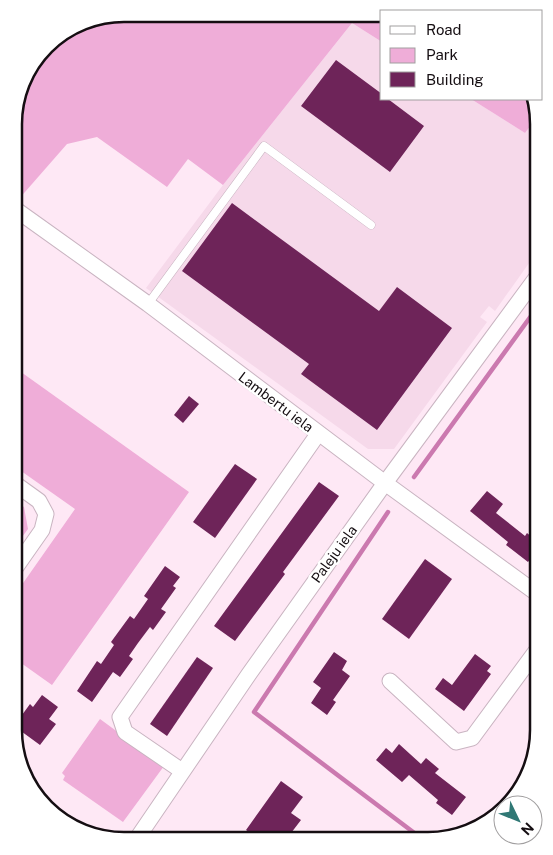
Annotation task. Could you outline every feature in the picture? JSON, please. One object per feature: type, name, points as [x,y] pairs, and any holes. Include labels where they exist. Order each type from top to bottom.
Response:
[{"type":"street","name":"Lambertu iela","points":[[22,214],[148,304],[385,484],[530,589]]},
{"type":"street","name":"Paleju iela","points":[[141,832],[248,674],[530,286]]},
{"type":"street","points":[[182,771],[125,732],[120,717],[318,434]]},
{"type":"street","points":[[22,490],[39,502],[46,514],[42,530],[22,559]]},
{"type":"street","points":[[390,681],[456,742],[472,738],[530,659]]},
{"type":"lane","points":[[148,304],[264,146],[371,225]]},
{"type":"shaded area","points":[[352,23],[380,41],[380,100],[473,100],[525,133],[530,126],[530,262],[495,311],[489,306],[480,317],[487,322],[394,449],[368,449],[146,288],[223,185]]},
{"type":"green space","points":[[380,22],[380,41],[352,23],[223,185],[188,159],[167,187],[97,137],[67,144],[22,195],[22,124],[23,111],[30,85],[43,62],[57,48],[85,30],[104,24],[117,23]]},
{"type":"green space","points":[[473,100],[528,100],[530,126],[525,133]]},
{"type":"green space","points":[[22,373],[189,492],[52,685],[22,664],[22,585],[75,509],[22,472]]},
{"type":"green space","points":[[22,506],[24,507],[28,529],[22,537]]},
{"type":"green space","points":[[100,719],[164,766],[123,822],[63,780],[65,776],[62,773]]},
{"type":"building","points":[[336,60],[380,93],[380,100],[389,100],[424,126],[390,172],[301,106]]},
{"type":"building","points":[[232,203],[379,311],[397,287],[452,328],[377,430],[301,374],[309,364],[182,271]]},
{"type":"building","points":[[189,396],[199,404],[183,423],[174,415]]},
{"type":"building","points":[[235,464],[257,479],[215,538],[193,522]]},
{"type":"building","points":[[319,482],[339,496],[283,572],[285,574],[235,641],[214,626]]},
{"type":"building","points":[[487,491],[503,504],[496,513],[525,536],[527,533],[530,536],[530,559],[528,562],[506,545],[508,542],[470,511]]},
{"type":"building","points":[[425,559],[452,579],[409,639],[382,619]]},
{"type":"building","points":[[165,566],[180,577],[173,586],[176,588],[161,609],[166,612],[153,630],[150,627],[138,643],[129,656],[133,659],[120,677],[113,672],[92,702],[77,691],[97,661],[101,664],[114,645],[111,642],[130,616],[134,619],[148,599],[144,596]]},
{"type":"building","points":[[334,652],[347,661],[342,670],[350,676],[333,700],[336,702],[327,715],[311,703],[321,688],[313,682]]},
{"type":"building","points":[[475,654],[491,666],[487,671],[491,674],[464,711],[435,689],[443,678],[452,685]]},
{"type":"building","points":[[197,657],[213,668],[167,736],[150,724]]},
{"type":"building","points":[[42,695],[58,707],[49,719],[56,724],[40,745],[22,732],[22,715],[30,704],[33,707]]},
{"type":"building","points":[[399,744],[421,764],[426,758],[439,769],[435,773],[466,797],[452,815],[436,803],[438,800],[409,775],[402,782],[376,760],[386,748],[392,753]]},
{"type":"building","points":[[281,781],[303,797],[291,813],[301,820],[292,832],[249,832],[246,830]]},
{"type":"waterway","points":[[414,477],[530,317]]},
{"type":"waterway","points":[[388,512],[254,712],[413,832]]}]
